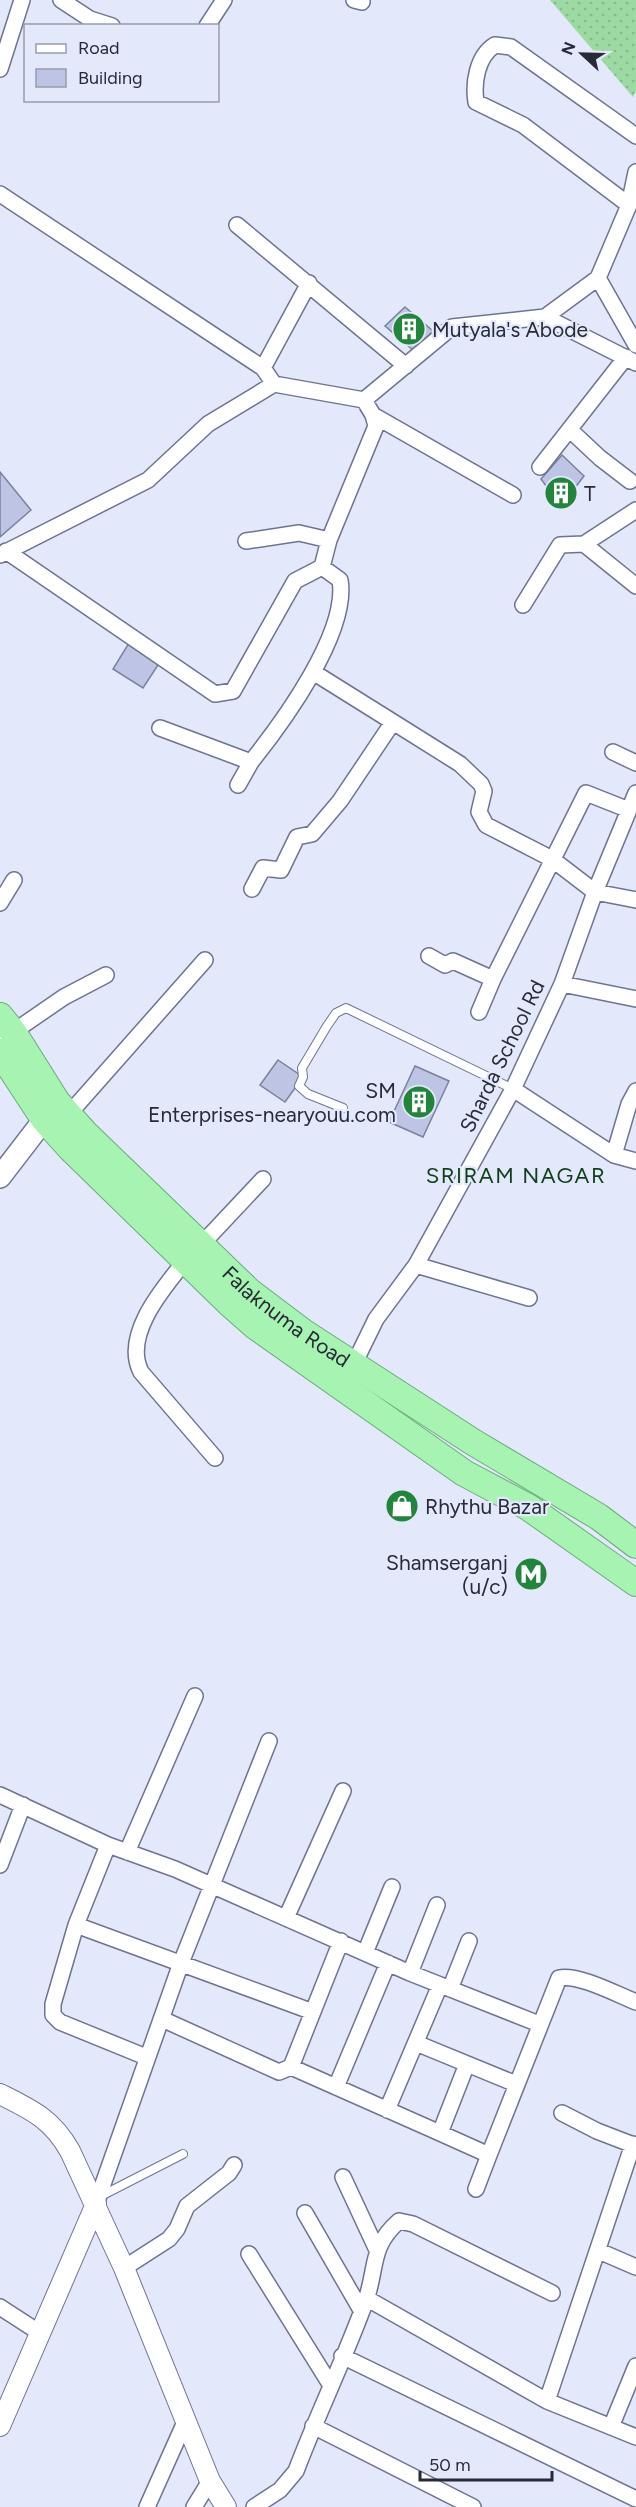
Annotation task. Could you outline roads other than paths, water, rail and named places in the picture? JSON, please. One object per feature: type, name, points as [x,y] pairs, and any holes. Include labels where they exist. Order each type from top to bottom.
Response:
[{"type":"highway","name":"Falaknuma Road","points":[[3,1035],[56,1112],[194,1252],[303,1332],[473,1442],[599,1517],[636,1545]]},
{"type":"highway","name":"Falaknuma Road","points":[[194,1252],[229,1303],[255,1326],[464,1473],[528,1507],[636,1583]]},
{"type":"main road","points":[[0,1177],[56,1112]]},
{"type":"street","points":[[0,69],[22,0]]},
{"type":"street","points":[[61,0],[90,19],[106,24]]},
{"type":"street","points":[[208,24],[224,0]]},
{"type":"street","points":[[354,0],[362,2],[363,0]]},
{"type":"street","points":[[629,205],[523,125],[476,102],[474,89],[484,57],[495,45],[511,47],[636,136]]},
{"type":"street","points":[[364,400],[452,327],[545,316],[598,278],[629,205],[636,172]]},
{"type":"street","points":[[0,194],[263,368],[274,384]]},
{"type":"street","points":[[237,225],[406,366]]},
{"type":"street","points":[[598,278],[632,355]]},
{"type":"street","points":[[263,368],[309,283]]},
{"type":"street","points":[[545,316],[632,355]]},
{"type":"street","points":[[540,467],[632,355]]},
{"type":"street","points":[[274,384],[364,400],[373,415],[376,426],[329,540],[322,567],[295,581],[233,691],[215,694],[3,553],[148,480],[208,424],[274,384]]},
{"type":"street","points":[[373,415],[513,495]]},
{"type":"street","points":[[570,430],[600,458],[630,481]]},
{"type":"street","points":[[523,605],[560,545],[584,544],[636,510]]},
{"type":"street","points":[[246,541],[298,533],[329,540]]},
{"type":"street","points":[[584,544],[636,586]]},
{"type":"street","points":[[238,785],[250,762],[280,725],[313,672],[340,611],[343,594],[340,580],[322,567]]},
{"type":"street","points":[[313,672],[460,764],[482,784],[484,791],[480,812],[486,825],[552,859],[595,892],[636,900]]},
{"type":"street","points":[[252,889],[263,868],[281,870],[297,837],[312,834],[340,801],[393,722]]},
{"type":"street","points":[[160,728],[250,762]]},
{"type":"street","points":[[613,752],[636,763]]},
{"type":"street","points":[[479,1012],[493,979],[586,793],[629,810]]},
{"type":"street","name":"Sharda School Rd","points":[[335,1382],[354,1364],[376,1319],[416,1265],[513,1089],[562,984],[595,892],[636,793]]},
{"type":"street","points":[[0,903],[14,880]]},
{"type":"street","points":[[429,956],[446,965],[453,961],[493,979]]},
{"type":"street","points":[[56,1112],[206,960]]},
{"type":"street","points":[[3,1035],[64,997],[106,975]]},
{"type":"street","points":[[562,984],[636,999]]},
{"type":"street","points":[[513,1089],[614,1155],[636,1161]]},
{"type":"street","points":[[614,1155],[629,1104],[636,1091]]},
{"type":"street","points":[[215,1458],[141,1372],[136,1359],[142,1327],[152,1302],[194,1252],[263,1179]]},
{"type":"street","points":[[416,1265],[530,1298]]},
{"type":"street","points":[[128,1852],[195,1696]]},
{"type":"street","points":[[0,2426],[97,2201],[181,1963],[269,1741]]},
{"type":"street","points":[[286,1918],[343,1791]]},
{"type":"street","points":[[0,1795],[108,1845],[212,1885],[410,1973],[539,2024]]},
{"type":"street","points":[[0,1865],[23,1805]]},
{"type":"street","points":[[108,1845],[76,1925],[53,2004],[53,2015],[60,2022],[146,2057]]},
{"type":"street","points":[[366,1953],[392,1887]]},
{"type":"street","points":[[410,1973],[437,1905]]},
{"type":"street","points":[[76,1925],[313,2012]]},
{"type":"street","points":[[162,2019],[279,2072],[291,2067],[341,1941]]},
{"type":"street","points":[[387,2110],[416,2043],[469,1941]]},
{"type":"street","points":[[336,2087],[388,1963]]},
{"type":"street","points":[[476,2189],[559,1978],[566,1977],[587,1983],[636,2002]]},
{"type":"street","points":[[416,2043],[516,2084]]},
{"type":"street","points":[[440,2133],[467,2064]]},
{"type":"street","points":[[291,2067],[489,2155]]},
{"type":"street","points":[[0,2094],[35,2111],[62,2137],[97,2201],[185,2422],[210,2481],[226,2507]]},
{"type":"street","points":[[548,2401],[634,2145],[597,2131],[562,2113]]},
{"type":"street","points":[[124,2268],[169,2239],[177,2229],[187,2206],[229,2173],[234,2165]]},
{"type":"street","points":[[342,2177],[377,2250]]},
{"type":"street","points":[[305,2214],[364,2304],[548,2401],[636,2437]]},
{"type":"street","points":[[254,2507],[280,2490],[296,2471],[364,2304],[377,2250],[390,2228],[399,2221],[413,2224],[552,2293]]},
{"type":"street","points":[[599,2251],[636,2267]]},
{"type":"street","points":[[249,2254],[330,2384]]},
{"type":"street","points":[[0,2307],[40,2333]]},
{"type":"street","points":[[342,2356],[636,2499]]},
{"type":"street","points":[[611,2427],[636,2366]]},
{"type":"street","points":[[147,2507],[185,2422]]},
{"type":"street","points":[[313,2426],[473,2507]]},
{"type":"street","points":[[194,2507],[210,2481]]},
{"type":"lane","points":[[343,1108],[308,1094],[298,1086],[303,1077],[302,1068],[322,1034],[336,1012],[346,1008],[513,1089]]},
{"type":"lane","points":[[97,2201],[183,2154]]},
{"type":"place","name":"Mutyala's Abode","points":[[409,329]]},
{"type":"place","name":"T","points":[[561,493]]},
{"type":"place","name":"SM Enterprises-nearyouu.com","points":[[419,1102]]},
{"type":"place","name":"Rhythu Bazar","points":[[402,1506]]},
{"type":"place","name":"Shamserganj (u/c)","points":[[531,1574]]},
{"type":"district","name":"SRIRAM NAGAR","points":[[516,1175]]}]
